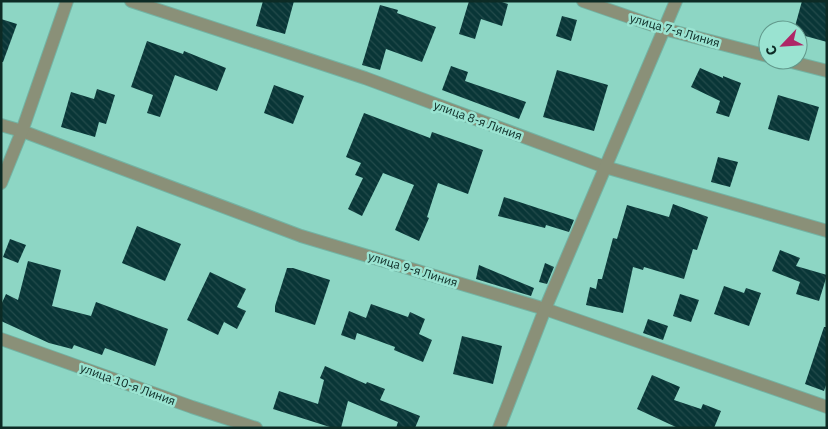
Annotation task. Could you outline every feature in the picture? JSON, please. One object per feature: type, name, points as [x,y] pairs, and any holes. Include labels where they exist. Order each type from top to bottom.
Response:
[{"type":"street","points":[[1,183],[22,131],[67,1]]},
{"type":"street","name":"улица 8-я Линия","points":[[131,1],[365,78],[605,167],[827,231]]},
{"type":"street","name":"улица 7-я Линия","points":[[583,1],[664,29],[758,53]]},
{"type":"street","points":[[499,428],[546,309],[676,1]]},
{"type":"street","points":[[808,66],[827,71]]},
{"type":"street","name":"улица 9-я Линия","points":[[1,125],[22,131],[301,236],[546,309],[827,407]]},
{"type":"street","name":"улица 10-я Линия","points":[[1,338],[256,428]]},
{"type":"building","points":[[263,1],[294,1],[285,34],[256,26]]},
{"type":"building","points":[[469,1],[499,1],[508,4],[502,26],[481,19],[475,39],[459,34]]},
{"type":"building","points":[[802,1],[827,1],[827,42],[808,37],[808,20],[797,20]]},
{"type":"building","points":[[380,5],[398,10],[397,13],[436,27],[422,62],[386,49],[380,70],[362,65]]},
{"type":"building","points":[[562,16],[577,20],[571,41],[556,36]]},
{"type":"building","points":[[1,19],[17,24],[3,62],[1,62]]},
{"type":"building","points":[[147,41],[183,54],[184,51],[226,68],[217,91],[175,75],[160,117],[147,113],[153,95],[131,87]]},
{"type":"building","points":[[451,66],[468,72],[465,81],[526,102],[519,119],[442,90]]},
{"type":"building","points":[[700,68],[741,83],[729,117],[716,113],[720,101],[691,87]]},
{"type":"building","points":[[557,70],[608,85],[594,131],[543,117]]},
{"type":"building","points":[[274,85],[304,96],[293,124],[264,113]]},
{"type":"building","points":[[97,89],[115,95],[106,124],[99,122],[95,137],[61,127],[71,92],[94,99]]},
{"type":"building","points":[[778,95],[819,107],[809,141],[768,129]]},
{"type":"building","points":[[364,113],[430,138],[432,132],[483,150],[468,194],[438,183],[427,217],[429,218],[419,241],[395,230],[414,185],[383,173],[362,216],[348,209],[363,178],[355,175],[361,163],[346,157]]},
{"type":"building","points":[[718,157],[738,162],[730,187],[711,182]]},
{"type":"building","points":[[504,197],[574,220],[569,232],[546,225],[545,228],[498,216]]},
{"type":"building","points":[[673,204],[708,217],[697,250],[693,249],[684,279],[644,267],[643,270],[633,267],[623,313],[586,305],[590,287],[596,289],[598,279],[602,279],[613,238],[617,239],[627,205],[669,217]]},
{"type":"building","points":[[137,226],[181,244],[165,281],[122,263]]},
{"type":"building","points":[[10,239],[26,245],[18,263],[3,257]]},
{"type":"building","points":[[780,250],[800,258],[796,266],[827,275],[819,301],[796,294],[800,282],[772,271]]},
{"type":"building","points":[[28,261],[61,270],[52,306],[91,316],[96,302],[168,329],[155,366],[105,348],[102,355],[74,345],[72,349],[49,343],[1,321],[1,305],[6,294],[18,300]]},
{"type":"building","points":[[545,263],[554,267],[547,284],[539,282]]},
{"type":"building","points":[[479,265],[534,288],[531,296],[476,279]]},
{"type":"building","points":[[287,268],[293,268],[330,280],[315,325],[275,312],[275,306]]},
{"type":"building","points":[[210,272],[246,289],[237,307],[246,311],[237,329],[224,322],[218,335],[187,320]]},
{"type":"building","points":[[724,286],[744,293],[746,288],[761,293],[749,326],[714,314]]},
{"type":"building","points":[[680,294],[699,300],[691,322],[673,316]]},
{"type":"building","points":[[371,304],[408,317],[410,312],[425,319],[419,334],[432,340],[423,362],[394,350],[395,347],[357,333],[355,340],[341,335],[349,311],[366,318]]},
{"type":"building","points":[[648,319],[668,326],[663,340],[643,333]]},
{"type":"building","points":[[824,327],[827,327],[827,382],[824,391],[805,384]]},
{"type":"building","points":[[462,336],[502,346],[493,384],[453,374]]},
{"type":"building","points":[[325,366],[366,384],[367,382],[385,389],[380,400],[420,416],[415,428],[396,428],[398,422],[348,401],[341,428],[333,428],[273,409],[279,391],[318,404],[324,380],[320,378]]},
{"type":"building","points":[[652,375],[680,387],[674,400],[701,409],[703,404],[721,411],[714,428],[678,428],[637,409]]}]
